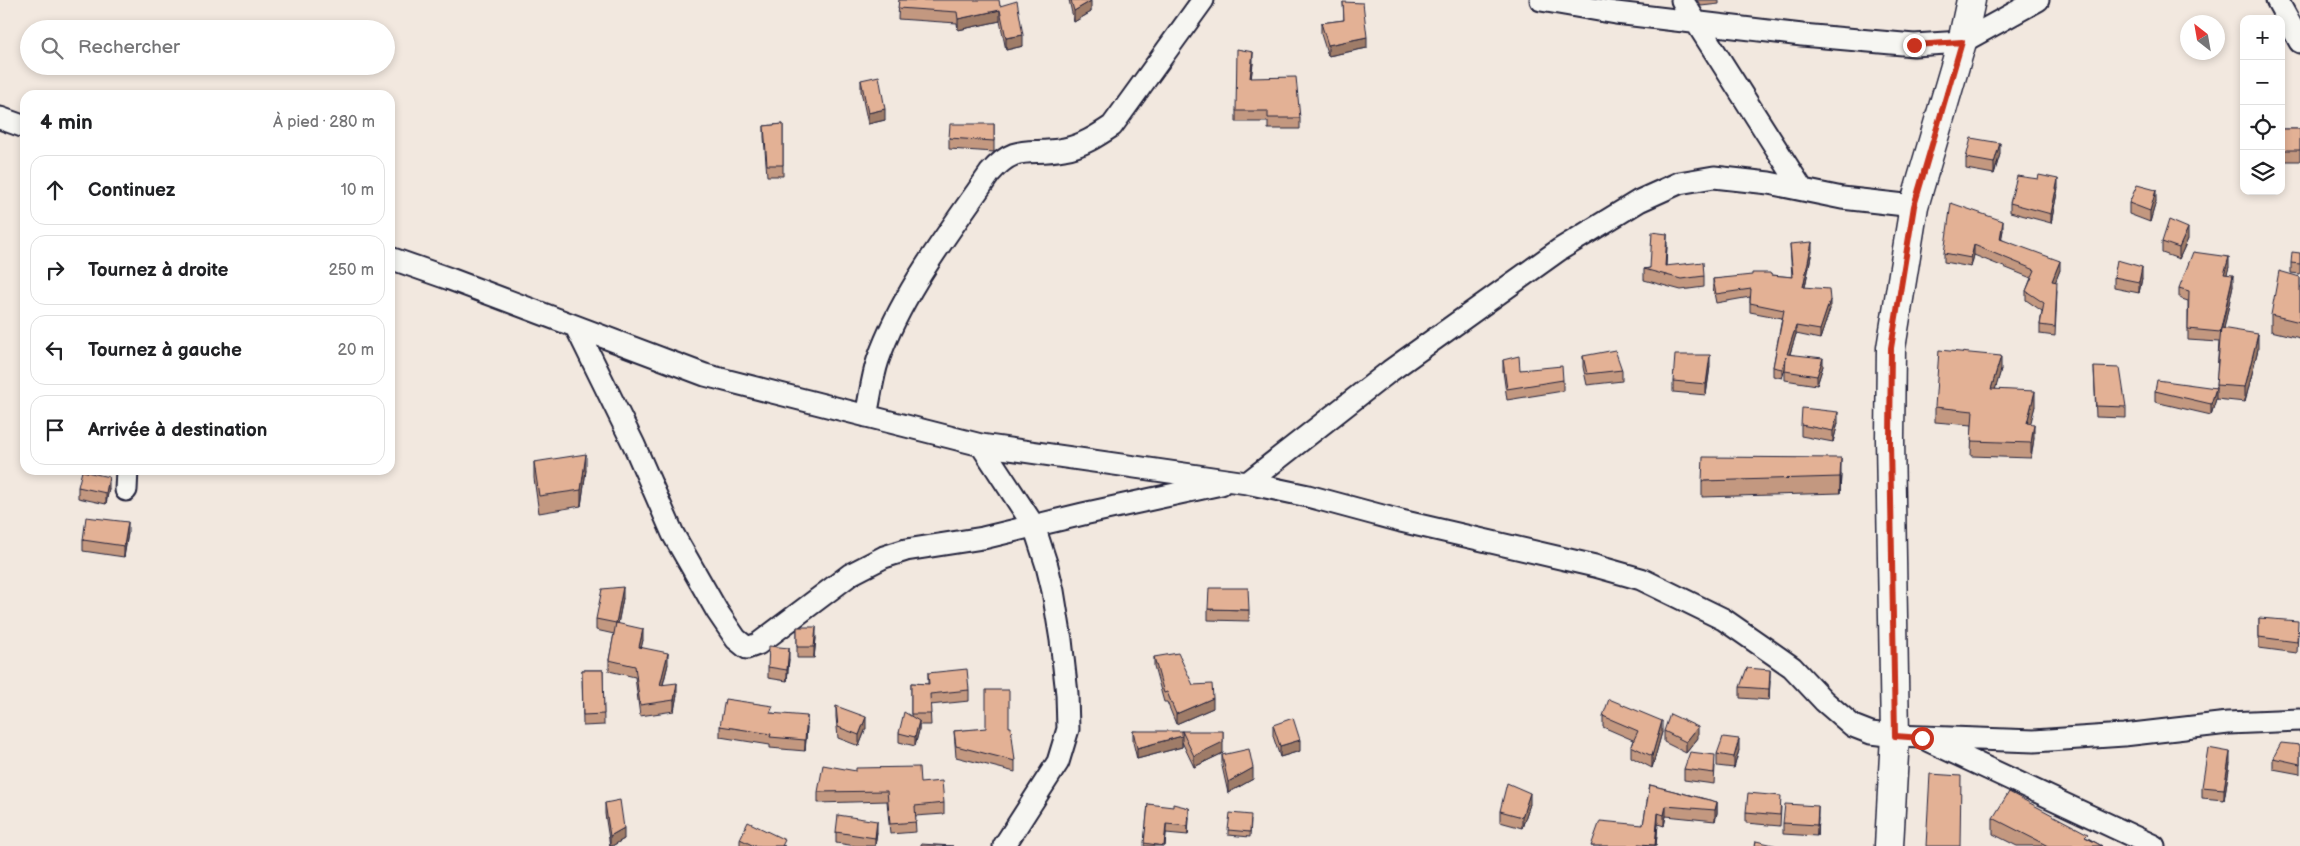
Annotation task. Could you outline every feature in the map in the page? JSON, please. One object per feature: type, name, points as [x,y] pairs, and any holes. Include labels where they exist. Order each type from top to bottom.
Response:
[{"type":"main road","points":[[1889,846],[1895,736],[1890,440],[1891,348],[1914,206],[1962,42],[1971,0]]},
{"type":"street","points":[[866,416],[878,361],[896,320],[919,279],[990,173],[1002,160],[1015,153],[1074,147],[1112,126],[1203,0]]},
{"type":"street","points":[[1541,0],[1616,13],[1802,35],[1914,45],[1962,42],[2038,0]]},
{"type":"street","points":[[1682,0],[1694,22],[1802,189]]},
{"type":"street","points":[[2277,0],[2300,42]]},
{"type":"street","points":[[0,118],[20,126]]},
{"type":"street","points":[[576,327],[634,445],[673,534],[717,611],[736,639],[747,648],[758,644],[851,574],[884,557],[906,550],[983,538],[1083,514],[1239,482],[1559,250],[1639,201],[1679,183],[1714,177],[1802,189],[1842,198],[1914,206]]},
{"type":"street","points":[[395,260],[705,375],[981,445],[1239,482],[1308,496],[1401,521],[1595,566],[1641,579],[1723,619],[1792,666],[1824,701],[1853,726],[1870,733],[1922,738],[2034,741],[2124,735],[2228,723],[2300,720]]},
{"type":"street","points":[[981,445],[1034,526],[1047,566],[1061,640],[1068,729],[1058,762],[1005,846]]},
{"type":"street","points":[[1922,738],[2154,846]]},
{"type":"building","points":[[899,0],[999,0],[1000,6],[1017,1],[1023,35],[1006,38],[1000,10],[958,19],[957,12],[898,8]]},
{"type":"building","points":[[1071,0],[1090,0],[1091,1],[1074,11]]},
{"type":"building","points":[[1343,2],[1363,3],[1367,37],[1328,45],[1321,23],[1344,20]]},
{"type":"building","points":[[1237,49],[1253,52],[1250,78],[1296,77],[1300,118],[1268,118],[1268,111],[1236,111]]},
{"type":"building","points":[[879,76],[885,109],[868,113],[861,80]]},
{"type":"building","points":[[783,124],[783,165],[767,165],[764,126]]},
{"type":"building","points":[[950,124],[994,124],[994,141],[949,138]]},
{"type":"building","points":[[2285,129],[2300,129],[2300,150],[2285,150]]},
{"type":"building","points":[[1971,138],[2000,143],[1994,163],[1966,158]]},
{"type":"building","points":[[2039,175],[2058,179],[2051,214],[2010,203],[2017,176],[2038,179]]},
{"type":"building","points":[[2137,185],[2156,190],[2150,211],[2129,203]]},
{"type":"building","points":[[1951,203],[2003,221],[2000,239],[2060,261],[2052,281],[2057,282],[2055,327],[2040,325],[2044,303],[2026,291],[2035,270],[1974,245],[1971,258],[1944,253]]},
{"type":"building","points":[[2169,220],[2188,228],[2179,248],[2162,242]]},
{"type":"building","points":[[1652,232],[1667,234],[1665,266],[1703,262],[1704,276],[1681,279],[1644,269],[1650,268]]},
{"type":"building","points":[[1812,242],[1803,287],[1829,289],[1830,300],[1820,330],[1796,326],[1787,354],[1823,358],[1817,376],[1785,371],[1786,357],[1782,369],[1773,367],[1784,310],[1750,303],[1751,289],[1716,294],[1713,279],[1752,275],[1752,273],[1770,273],[1771,275],[1793,277],[1790,244]]},
{"type":"building","points":[[2193,252],[2229,257],[2224,274],[2233,275],[2220,332],[2188,329],[2189,291],[2179,288]]},
{"type":"building","points":[[2292,252],[2300,253],[2300,264],[2291,263]]},
{"type":"building","points":[[2117,260],[2142,267],[2139,282],[2114,277]]},
{"type":"building","points":[[2279,271],[2300,277],[2300,322],[2271,315]]},
{"type":"building","points":[[2221,328],[2258,334],[2245,387],[2216,385]]},
{"type":"building","points":[[1615,350],[1622,370],[1587,374],[1583,356]]},
{"type":"building","points":[[1939,350],[2001,356],[1991,389],[2035,391],[2027,423],[2034,424],[2031,443],[1971,441],[1973,411],[1935,407]]},
{"type":"building","points":[[1675,355],[1710,355],[1706,384],[1673,381]]},
{"type":"building","points":[[1519,356],[1520,370],[1562,366],[1563,380],[1507,389],[1503,360]]},
{"type":"building","points":[[2094,367],[2120,368],[2126,407],[2096,406]]},
{"type":"building","points":[[2157,380],[2216,388],[2211,404],[2155,391]]},
{"type":"building","points":[[1802,408],[1838,412],[1833,431],[1801,425]]},
{"type":"building","points":[[586,454],[581,490],[539,496],[534,462]]},
{"type":"building","points":[[1703,457],[1841,458],[1840,477],[1702,481]]},
{"type":"building","points":[[81,475],[109,477],[106,493],[78,487]]},
{"type":"building","points":[[86,517],[128,522],[124,546],[83,540]]},
{"type":"building","points":[[623,587],[616,623],[596,619],[602,589]]},
{"type":"building","points":[[1209,588],[1248,588],[1249,610],[1208,609]]},
{"type":"building","points":[[2259,618],[2298,621],[2297,642],[2259,637]]},
{"type":"building","points":[[616,623],[643,629],[639,647],[668,653],[660,685],[677,683],[674,700],[640,705],[635,666],[609,660]]},
{"type":"building","points":[[797,627],[816,627],[814,647],[797,647]]},
{"type":"building","points":[[769,646],[789,648],[787,670],[768,667]]},
{"type":"building","points":[[1178,653],[1193,685],[1212,684],[1213,698],[1176,714],[1167,692],[1164,693],[1154,657]]},
{"type":"building","points":[[1747,668],[1770,670],[1769,689],[1740,687]]},
{"type":"building","points":[[967,669],[969,690],[930,694],[931,714],[911,714],[911,683],[929,684],[928,673]]},
{"type":"building","points":[[582,670],[603,670],[604,714],[583,715]]},
{"type":"building","points":[[986,690],[1009,690],[1009,727],[1011,727],[1015,761],[956,746],[954,731],[986,728]]},
{"type":"building","points":[[725,699],[773,706],[770,713],[807,716],[805,740],[770,737],[771,734],[720,726]]},
{"type":"building","points":[[1609,699],[1662,721],[1652,756],[1631,746],[1638,731],[1603,716]]},
{"type":"building","points":[[836,706],[866,717],[859,735],[838,727]]},
{"type":"building","points":[[904,712],[919,721],[915,737],[899,733]]},
{"type":"building","points":[[1670,714],[1698,727],[1686,742],[1664,731]]},
{"type":"building","points":[[1293,718],[1300,740],[1280,746],[1273,725]]},
{"type":"building","points":[[1133,731],[1182,731],[1182,736],[1137,748]]},
{"type":"building","points":[[1182,731],[1223,731],[1223,742],[1194,756]]},
{"type":"building","points":[[1723,737],[1739,739],[1734,757],[1717,754]]},
{"type":"building","points":[[2281,743],[2300,745],[2300,764],[2273,758]]},
{"type":"building","points":[[2208,748],[2230,752],[2224,789],[2202,787]]},
{"type":"building","points":[[1249,749],[1253,768],[1228,782],[1222,755]]},
{"type":"building","points":[[1690,752],[1715,755],[1714,773],[1684,769]]},
{"type":"building","points":[[823,765],[856,771],[856,768],[919,767],[920,783],[942,781],[944,803],[915,806],[916,822],[890,824],[887,791],[818,792]]},
{"type":"building","points":[[1930,774],[1961,776],[1960,846],[1926,846]]},
{"type":"building","points":[[1507,783],[1530,793],[1522,817],[1500,811]]},
{"type":"building","points":[[1650,785],[1717,802],[1715,810],[1666,806],[1664,815],[1658,813],[1655,845],[1591,846],[1600,821],[1643,825]]},
{"type":"building","points":[[2009,792],[2088,834],[2085,837],[2102,846],[2048,846],[1993,818]]},
{"type":"building","points":[[1748,793],[1781,796],[1780,815],[1746,812]]},
{"type":"building","points":[[620,800],[624,828],[610,836],[605,803]]},
{"type":"building","points":[[1148,804],[1173,807],[1173,804],[1189,808],[1188,826],[1166,824],[1164,846],[1144,843]]},
{"type":"building","points":[[1785,804],[1818,806],[1817,825],[1783,823]]},
{"type":"building","points":[[1230,813],[1251,815],[1250,832],[1228,830]]},
{"type":"building","points":[[838,815],[877,821],[875,838],[836,832]]},
{"type":"building","points":[[748,822],[785,840],[782,846],[754,846],[740,839]]},
{"type":"building","points":[[1756,841],[1778,846],[1755,846]]},
{"type":"building","points":[[921,844],[953,846],[921,846]]},
{"type":"route","points":[[1914,45],[1962,42],[1914,206],[1891,348],[1890,440],[1895,736],[1922,738]]}]
